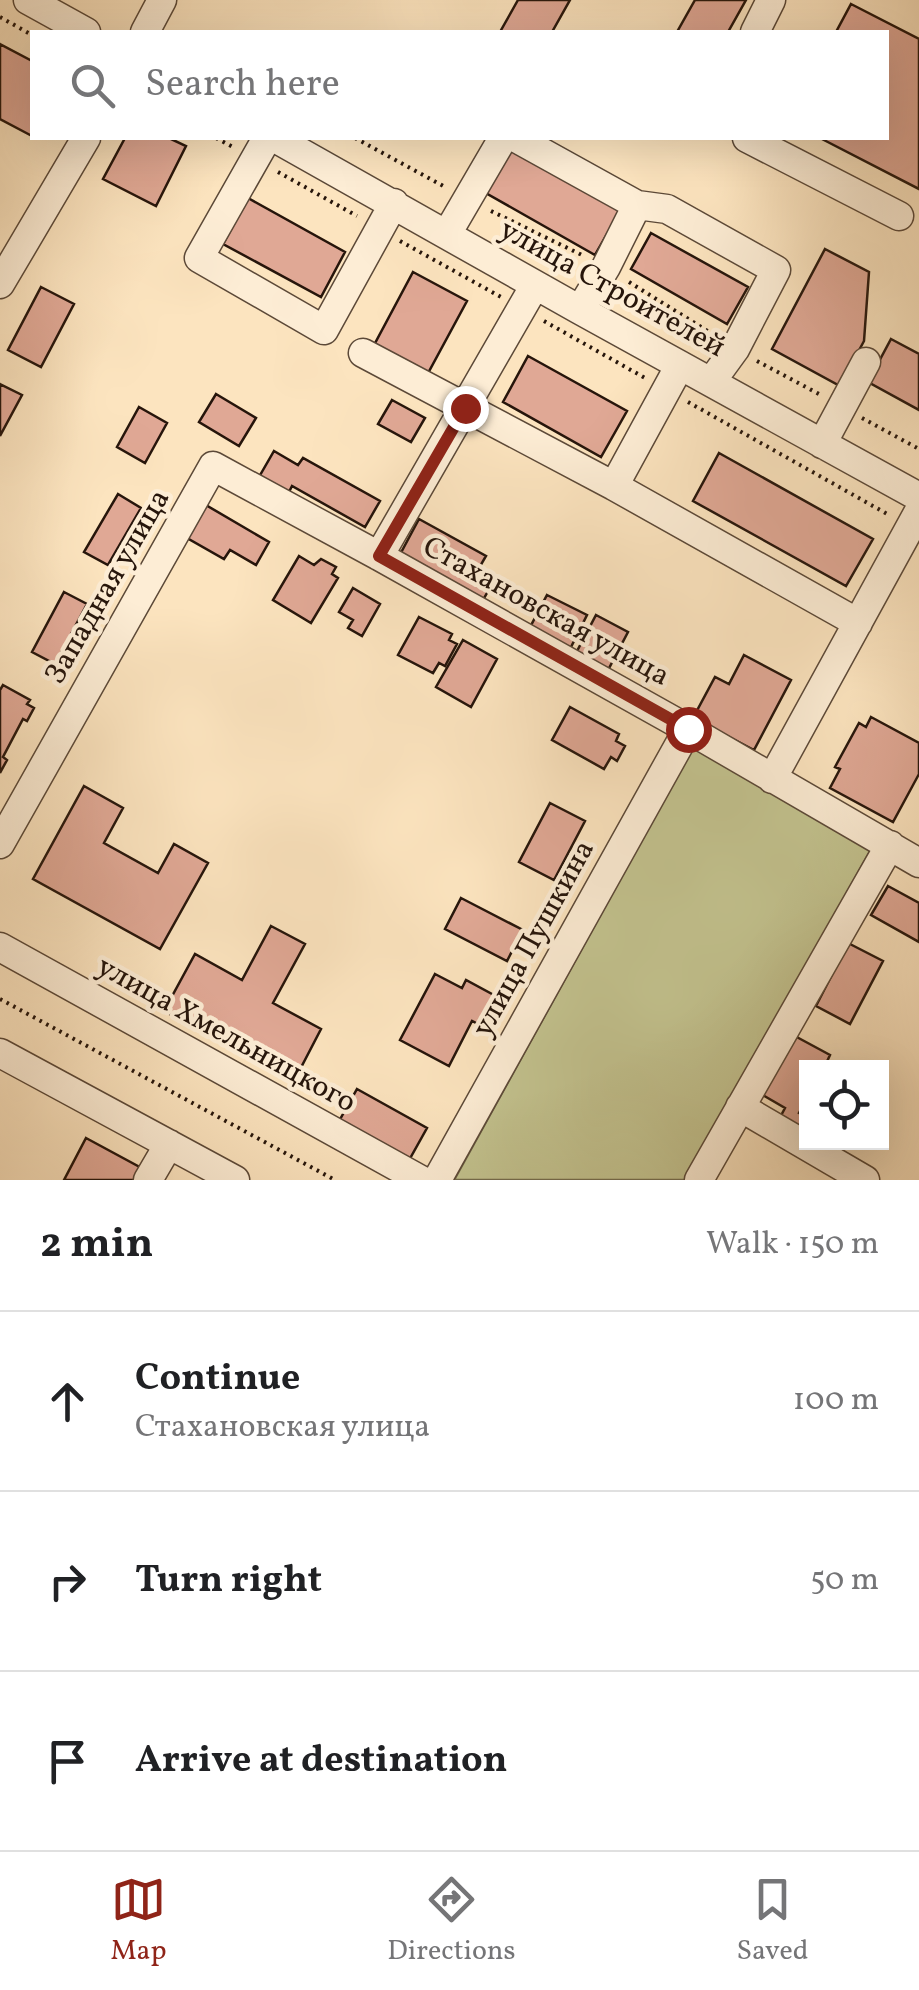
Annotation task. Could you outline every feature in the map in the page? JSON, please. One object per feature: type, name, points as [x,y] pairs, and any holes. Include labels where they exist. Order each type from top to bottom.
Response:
[{"type":"street","points":[[28,0],[82,30]]},
{"type":"street","points":[[146,30],[162,0]]},
{"type":"street","points":[[756,30],[771,0]]},
{"type":"street","points":[[0,284],[85,140]]},
{"type":"street","points":[[266,140],[198,258],[324,330],[394,203]]},
{"type":"street","name":"улица Строителей","points":[[279,140],[919,497]]},
{"type":"street","points":[[447,234],[502,140]]},
{"type":"street","points":[[520,140],[637,205],[666,208],[776,270],[735,349],[711,382]]},
{"type":"street","points":[[750,140],[899,216]]},
{"type":"street","points":[[580,310],[637,205]]},
{"type":"street","points":[[379,556],[535,284]]},
{"type":"street","points":[[363,353],[614,486],[858,623]]},
{"type":"street","points":[[822,444],[866,362]]},
{"type":"street","points":[[614,486],[680,365]]},
{"type":"street","name":"Стахановская улица","points":[[214,466],[919,862]]},
{"type":"street","name":"Западная улица","points":[[0,844],[214,466]]},
{"type":"street","points":[[772,779],[919,511]]},
{"type":"street","name":"улица Пушкина","points":[[437,1180],[688,729]]},
{"type":"street","points":[[699,1180],[890,845]]},
{"type":"street","name":"улица Хмельницкого","points":[[0,947],[421,1180]]},
{"type":"street","points":[[0,1053],[235,1180]]},
{"type":"street","points":[[740,1107],[865,1180]]},
{"type":"street","points":[[148,1180],[169,1144]]},
{"type":"path","points":[[0,16],[30,34]]},
{"type":"path","points":[[359,140],[467,199],[606,267],[735,349],[919,449]]},
{"type":"path","points":[[0,999],[335,1180]]},
{"type":"green space","points":[[695,743],[874,844],[688,1180],[454,1180]]},
{"type":"building","points":[[518,0],[570,0],[553,30],[501,30]]},
{"type":"building","points":[[695,0],[746,0],[729,30],[678,30]]},
{"type":"building","points":[[851,4],[919,39],[919,189],[824,140],[889,140],[889,30],[837,30]]},
{"type":"building","points":[[0,44],[30,60],[30,135],[0,119]]},
{"type":"building","points":[[124,140],[173,140],[186,146],[156,206],[103,179]]},
{"type":"building","points":[[510,147],[621,210],[595,255],[484,192]]},
{"type":"building","points":[[248,198],[345,252],[321,297],[223,244]]},
{"type":"building","points":[[651,233],[748,287],[727,324],[631,269]]},
{"type":"building","points":[[825,249],[869,272],[864,341],[840,386],[772,349]]},
{"type":"building","points":[[413,272],[467,301],[427,375],[373,347]]},
{"type":"building","points":[[41,287],[74,304],[41,367],[8,350]]},
{"type":"building","points":[[891,339],[919,354],[919,410],[868,382]]},
{"type":"building","points":[[528,356],[627,411],[601,457],[503,402]]},
{"type":"building","points":[[0,384],[22,395],[0,436]]},
{"type":"building","points":[[216,394],[256,418],[239,446],[199,422]]},
{"type":"building","points":[[392,400],[425,418],[411,442],[378,424]]},
{"type":"building","points":[[139,407],[167,423],[145,463],[117,447]]},
{"type":"building","points":[[274,451],[298,465],[303,458],[380,501],[365,527],[292,486],[288,494],[259,477]]},
{"type":"building","points":[[719,453],[873,539],[846,586],[693,501]]},
{"type":"building","points":[[118,494],[141,508],[108,565],[84,552]]},
{"type":"building","points":[[199,501],[269,542],[256,565],[230,550],[224,559],[180,534]]},
{"type":"building","points":[[419,519],[486,556],[479,568],[496,577],[479,607],[396,562]]},
{"type":"building","points":[[299,556],[314,565],[321,559],[336,567],[332,574],[338,578],[311,623],[273,600]]},
{"type":"building","points":[[353,588],[380,604],[362,636],[348,628],[353,620],[339,612]]},
{"type":"building","points":[[64,592],[87,604],[55,664],[32,652]]},
{"type":"building","points":[[547,595],[587,615],[568,653],[527,633]]},
{"type":"building","points":[[596,615],[628,632],[607,672],[575,655]]},
{"type":"building","points":[[419,617],[452,634],[449,640],[457,644],[445,666],[439,663],[433,673],[398,655]]},
{"type":"building","points":[[463,640],[497,659],[471,707],[436,687]]},
{"type":"building","points":[[744,655],[791,680],[754,750],[693,718],[715,677],[729,684]]},
{"type":"building","points":[[3,685],[30,700],[27,704],[34,708],[27,721],[23,719],[3,757],[7,760],[0,773],[0,690]]},
{"type":"building","points":[[570,707],[619,734],[616,741],[625,746],[617,761],[611,757],[604,769],[552,740]]},
{"type":"building","points":[[871,717],[919,743],[919,774],[893,822],[830,788],[840,769],[835,767],[859,723],[866,727]]},
{"type":"building","points":[[84,786],[123,808],[104,843],[158,873],[174,844],[208,863],[160,949],[33,879]]},
{"type":"building","points":[[550,803],[585,821],[554,880],[519,862]]},
{"type":"building","points":[[888,886],[919,903],[919,942],[871,915]]},
{"type":"building","points":[[461,898],[523,930],[507,961],[445,929]]},
{"type":"building","points":[[271,926],[305,944],[273,1003],[321,1029],[294,1081],[164,1011],[195,954],[242,980]]},
{"type":"building","points":[[848,943],[883,961],[850,1024],[816,1006]]},
{"type":"building","points":[[435,974],[462,988],[466,980],[503,1000],[488,1029],[472,1021],[449,1066],[400,1040]]},
{"type":"building","points":[[793,1035],[830,1055],[828,1060],[799,1060],[799,1137],[776,1125],[785,1108],[761,1094]]},
{"type":"building","points":[[357,1089],[427,1128],[408,1162],[338,1123]]},
{"type":"building","points":[[86,1138],[147,1171],[142,1180],[64,1180]]},
{"type":"route","points":[[465,408],[379,556],[688,729]]}]
